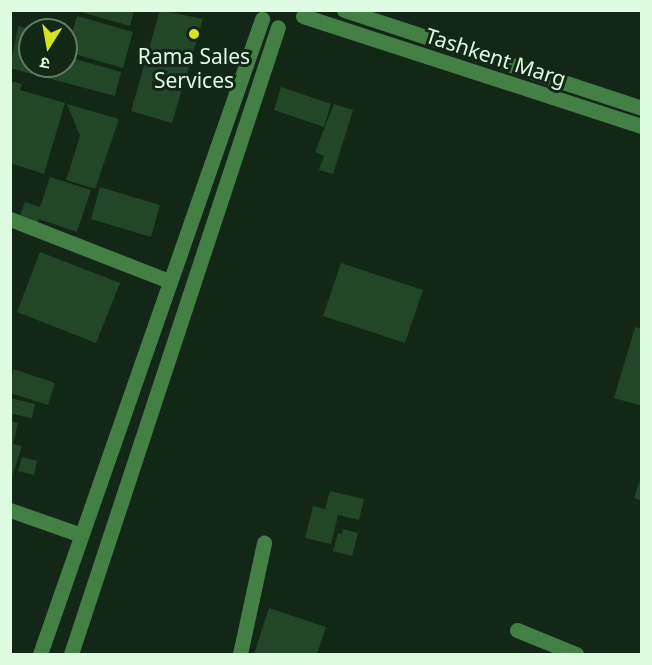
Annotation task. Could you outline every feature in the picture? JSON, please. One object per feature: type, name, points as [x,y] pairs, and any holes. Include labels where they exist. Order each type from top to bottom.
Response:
[{"type":"street","name":"Tashkent Marg","points":[[344,10],[642,108]]},
{"type":"street","name":"Tashkent Marg","points":[[305,13],[642,126]]},
{"type":"street","points":[[71,654],[278,27],[305,13]]},
{"type":"street","points":[[39,654],[259,14],[278,27]]},
{"type":"street","points":[[10,219],[169,281]]},
{"type":"street","points":[[10,510],[81,535]]},
{"type":"street","points":[[240,654],[264,543]]},
{"type":"street","points":[[517,630],[576,654]]},
{"type":"building","points":[[74,10],[134,10],[130,26]]},
{"type":"building","points":[[160,10],[203,19],[172,123],[131,111]]},
{"type":"building","points":[[77,16],[133,32],[123,68],[78,55]]},
{"type":"building","points":[[18,26],[18,70],[10,68]]},
{"type":"building","points":[[78,60],[121,72],[115,96],[48,78],[78,78]]},
{"type":"building","points":[[10,81],[22,84],[20,90],[65,103],[44,174],[10,163]]},
{"type":"building","points":[[281,87],[331,104],[324,127],[274,110]]},
{"type":"building","points":[[67,104],[119,119],[95,189],[66,180],[80,136]]},
{"type":"building","points":[[334,104],[353,110],[333,174],[319,170],[324,156],[315,152]]},
{"type":"building","points":[[50,177],[91,190],[77,232],[39,219],[37,224],[19,218],[25,202],[40,207]]},
{"type":"building","points":[[100,187],[160,205],[151,237],[91,219]]},
{"type":"building","points":[[40,252],[120,283],[96,343],[17,312]]},
{"type":"building","points":[[341,263],[423,290],[405,343],[323,316]]},
{"type":"building","points":[[635,327],[642,329],[642,406],[614,398]]},
{"type":"building","points":[[13,369],[55,383],[48,405],[10,393]]},
{"type":"building","points":[[10,398],[35,404],[32,418],[13,414],[12,421],[18,423],[13,444],[22,446],[11,480]]},
{"type":"building","points":[[22,457],[37,461],[34,475],[18,471]]},
{"type":"building","points":[[642,477],[642,501],[634,498]]},
{"type":"building","points":[[330,491],[364,499],[359,520],[338,515],[331,544],[305,538],[313,506],[325,509]]},
{"type":"building","points":[[343,529],[358,533],[352,556],[333,551],[338,533],[342,534]]},
{"type":"building","points":[[269,608],[326,627],[317,654],[254,654]]},
{"type":"place","name":"Rama Sales Services","points":[[194,34]]}]
